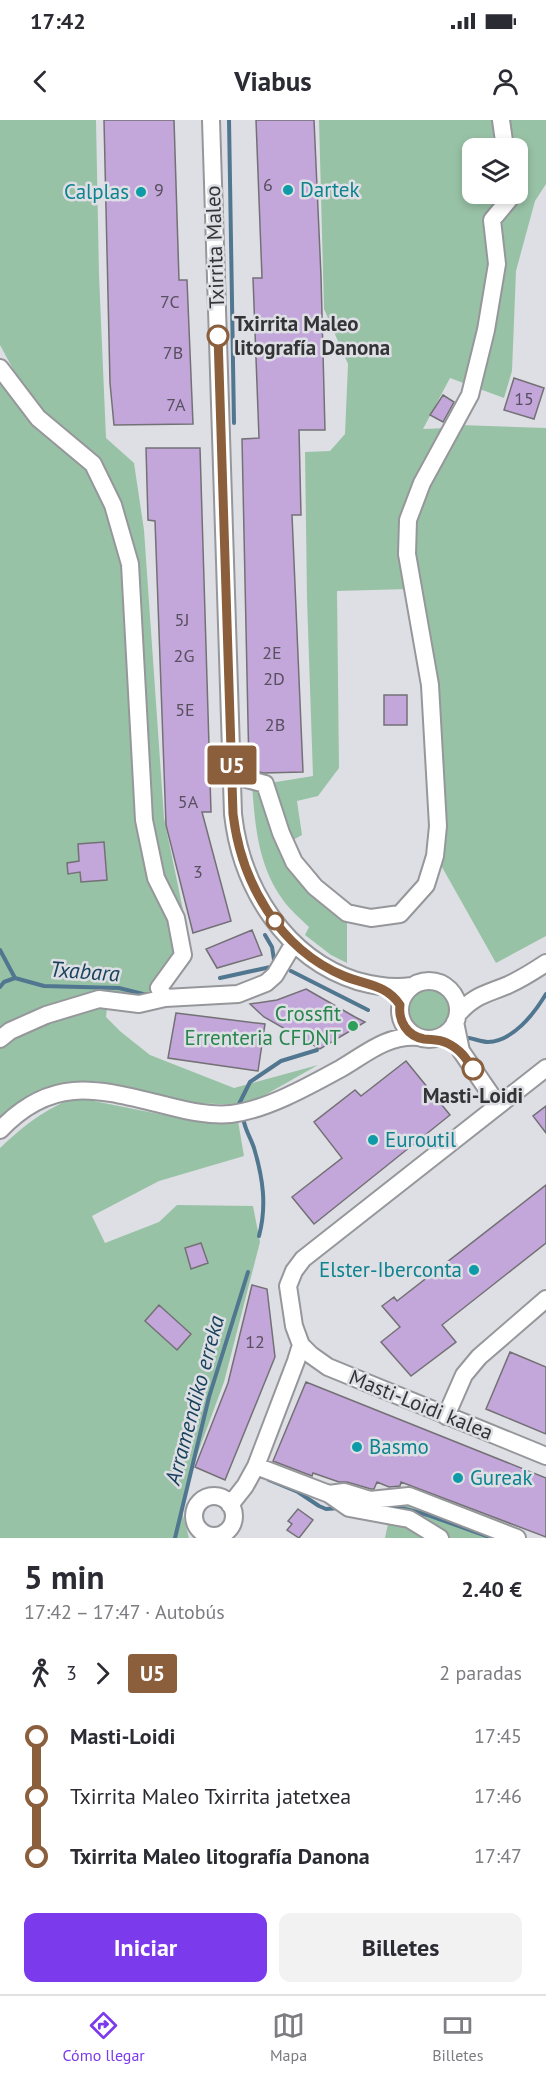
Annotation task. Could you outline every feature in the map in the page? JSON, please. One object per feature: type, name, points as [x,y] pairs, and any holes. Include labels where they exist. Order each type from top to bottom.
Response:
[{"type":"street","name":"Txirrita Maleo","points":[[211,120],[235,831],[244,865],[258,896],[294,943],[330,970],[346,977],[380,986],[397,988],[412,986]]},
{"type":"street","points":[[501,120],[504,138]]},
{"type":"street","points":[[232,775],[265,784],[281,833],[294,862],[315,887],[347,913],[371,918],[400,914],[426,885],[435,856],[438,826],[430,685],[407,554],[408,520],[422,483],[470,395],[486,330],[496,264],[492,220],[505,204]]},
{"type":"street","points":[[0,368],[38,418],[93,464],[113,506],[130,564],[144,820],[156,878],[176,918],[183,955],[159,988],[165,998]]},
{"type":"street","points":[[0,1039],[10,1031],[46,1015],[99,999],[139,1004],[165,998],[238,994],[266,983],[275,975],[294,943]]},
{"type":"street","points":[[436,1039],[447,1033],[457,1018],[481,994],[528,975],[546,963]]},
{"type":"street","points":[[380,1044],[400,1012],[406,991],[412,986],[429,981],[464,992],[481,994]]},
{"type":"street","name":"Txirrita Maleo","points":[[380,986],[392,994],[400,1012]]},
{"type":"street","points":[[446,987],[453,994],[457,1004],[461,1052]]},
{"type":"street","points":[[400,1012],[410,1033],[418,1037]]},
{"type":"street","points":[[0,1130],[13,1116],[33,1102],[54,1094],[80,1089],[106,1092],[209,1114],[231,1114],[254,1109],[337,1070],[380,1044],[398,1038],[436,1039],[461,1052],[498,1105]]},
{"type":"street","points":[[230,1505],[245,1486],[256,1466],[297,1361],[301,1345],[294,1326],[288,1286],[294,1271],[303,1259],[546,1068]]},
{"type":"street","points":[[447,1416],[464,1375],[479,1357],[546,1299]]},
{"type":"street","name":"Masti-Loidi kalea","points":[[301,1345],[310,1355],[328,1367],[546,1456]]},
{"type":"street","points":[[256,1466],[329,1494],[349,1508],[409,1519],[441,1538]]},
{"type":"street","points":[[329,1494],[344,1492],[370,1500],[409,1496],[517,1538]]},
{"type":"street","points":[[215,1497],[225,1500],[230,1505],[234,1517],[228,1531],[206,1537],[195,1522],[194,1513],[197,1506],[202,1501],[215,1497]]},
{"type":"green space","points":[[0,120],[96,120],[99,275],[106,438],[134,463],[144,530],[164,818],[183,910],[171,917],[177,953],[155,995],[108,998],[106,1017],[150,1055],[234,1088],[318,1065],[258,1099],[234,1105],[181,1102],[96,1081],[65,1082],[30,1095],[0,1119],[0,377],[20,382],[0,345]]},
{"type":"green space","points":[[319,120],[546,120],[546,184],[535,201],[516,271],[512,371],[504,398],[450,378],[423,429],[448,428],[419,482],[408,589],[337,591],[339,768],[318,796],[297,801],[302,835],[291,841],[270,783],[313,776],[305,452],[330,451],[345,434],[348,364],[324,309]]},
{"type":"green space","points":[[460,425],[546,428],[546,936],[496,963],[438,860],[412,553],[412,521]]},
{"type":"green space","points":[[252,785],[263,791],[278,839],[347,919],[347,963],[331,955],[305,935],[309,927],[283,900],[275,887],[259,845]]},
{"type":"green space","points":[[428,988],[444,994],[450,1010],[444,1026],[428,1032],[412,1026],[406,1010],[412,994]]},
{"type":"green space","points":[[68,1100],[89,1100],[204,1123],[238,1121],[244,1156],[159,1181],[92,1216],[105,1243],[159,1222],[177,1205],[253,1206],[260,1242],[224,1382],[186,1485],[181,1508],[189,1538],[0,1538],[0,1148],[32,1121]]},
{"type":"green space","points":[[413,1502],[499,1538],[385,1538],[391,1509]]},
{"type":"building","points":[[104,120],[174,120],[179,280],[187,280],[193,424],[114,425],[110,383]]},
{"type":"building","points":[[256,120],[314,120],[325,430],[299,430],[301,515],[292,515],[303,772],[263,773],[249,769],[242,439],[259,438],[253,278],[262,278]]},
{"type":"building","points":[[514,378],[544,388],[534,419],[504,410]]},
{"type":"building","points":[[443,395],[454,402],[443,422],[430,415]]},
{"type":"building","points":[[146,448],[200,448],[211,812],[202,812],[231,921],[193,933],[166,825],[155,521],[148,520]]},
{"type":"building","points":[[384,695],[407,695],[407,725],[384,725]]},
{"type":"building","points":[[104,842],[107,880],[81,882],[80,872],[68,874],[67,863],[79,861],[78,844]]},
{"type":"building","points":[[252,930],[262,955],[217,968],[206,949]]},
{"type":"building","points":[[306,989],[365,1022],[320,1049],[264,1017],[250,1004],[277,1000]]},
{"type":"building","points":[[176,1013],[265,1024],[258,1071],[168,1058]]},
{"type":"building","name":"Euroutil","points":[[406,1061],[450,1115],[314,1224],[292,1197],[342,1158],[314,1122],[355,1090],[361,1096]]},
{"type":"building","points":[[546,1106],[546,1133],[533,1116]]},
{"type":"building","name":"Elster-Iberconta","points":[[546,1185],[546,1243],[442,1325],[456,1342],[411,1376],[381,1342],[400,1327],[382,1306],[394,1297],[397,1301]]},
{"type":"building","points":[[201,1243],[208,1263],[191,1269],[185,1248]]},
{"type":"building","points":[[252,1285],[267,1289],[275,1357],[225,1480],[195,1467],[228,1383]]},
{"type":"building","points":[[159,1305],[191,1334],[177,1350],[145,1321]]},
{"type":"building","points":[[510,1352],[546,1367],[546,1434],[486,1409]]},
{"type":"building","points":[[306,1382],[546,1478],[546,1537],[401,1482],[400,1486],[389,1487],[377,1482],[374,1489],[371,1489],[313,1473],[312,1476],[273,1461]]},
{"type":"building","points":[[298,1509],[313,1520],[299,1538],[287,1530],[292,1524],[288,1521]]},
{"type":"waterway","points":[[229,120],[234,423]]},
{"type":"waterway","points":[[220,978],[275,966],[272,947],[265,935]]},
{"type":"waterway","points":[[0,950],[15,978]]},
{"type":"waterway","points":[[291,971],[368,1010]]},
{"type":"waterway","name":"Txabara","points":[[15,978],[44,986],[119,988],[147,995]]},
{"type":"waterway","points":[[0,987],[4,982],[15,978]]},
{"type":"waterway","points":[[469,1038],[488,1042],[506,1037],[529,1018],[546,994]]},
{"type":"waterway","points":[[239,1104],[250,1082],[281,1061],[317,1050]]},
{"type":"waterway","points":[[244,1122],[254,1148],[262,1181],[263,1214],[259,1236]]},
{"type":"waterway","name":"Arramendiko erreka","points":[[175,1538],[209,1397],[248,1272]]},
{"type":"waterway","points":[[269,1480],[298,1492],[326,1509],[340,1508]]},
{"type":"waterway","points":[[390,1505],[428,1515],[492,1538]]},
{"type":"bus line","name":"U5","points":[[218,336],[233,814],[244,865],[267,911],[302,950],[330,970],[380,986],[392,994],[400,1005],[400,1019],[410,1033],[418,1037],[436,1039],[455,1047],[473,1069]]},
{"type":"place","name":"Dartek","points":[[288,190]]},
{"type":"place","name":"Calplas","points":[[141,192]]},
{"type":"place","name":"Txirrita Maleo litografía Danona","points":[[218,336]]},
{"type":"place","name":"Crossfit Errenteria CFDNT","points":[[353,1026]]},
{"type":"place","name":"Masti-Loidi","points":[[473,1069]]},
{"type":"place","name":"Euroutil","points":[[373,1140]]},
{"type":"place","name":"Elster-Iberconta","points":[[474,1270]]},
{"type":"place","name":"Basmo","points":[[357,1447]]},
{"type":"place","name":"Gureak","points":[[458,1478]]}]
